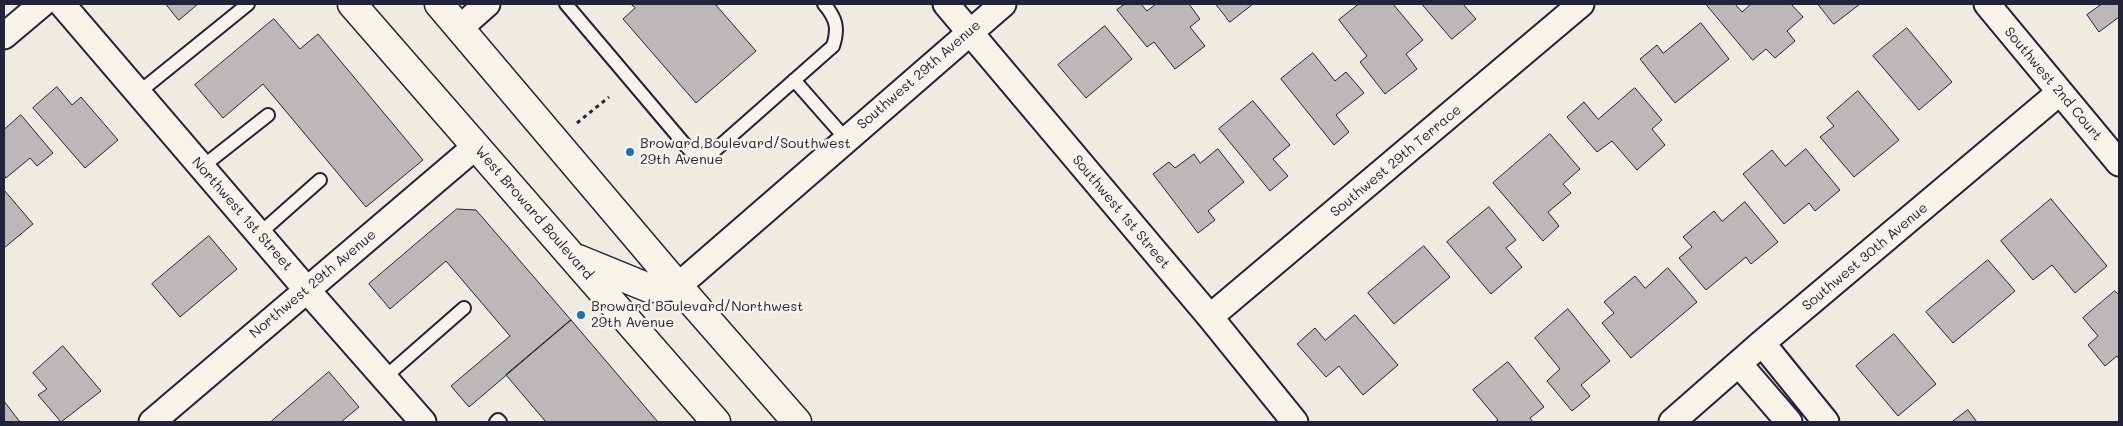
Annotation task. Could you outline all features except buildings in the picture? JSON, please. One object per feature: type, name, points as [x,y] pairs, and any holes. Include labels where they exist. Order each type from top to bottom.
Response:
[{"type":"main road","name":"West Broward Boulevard","points":[[352,4],[716,422]]},
{"type":"main road","points":[[439,4],[678,286],[797,422]]},
{"type":"main road","points":[[572,257],[649,288],[678,286]]},
{"type":"street","points":[[4,36],[42,4]]},
{"type":"street","name":"Northwest 1st Street","points":[[62,4],[307,290],[423,422]]},
{"type":"street","points":[[460,28],[487,4]]},
{"type":"street","name":"Southwest 1st Street","points":[[946,4],[1295,422]]},
{"type":"street","name":"Southwest 29th Avenue","points":[[678,286],[1003,4]]},
{"type":"street","name":"Southwest 29th Terrace","points":[[1210,318],[1582,4]]},
{"type":"street","name":"Southwest 2nd Court","points":[[1987,4],[2119,164]]},
{"type":"street","name":"Southwest 30th Avenue","points":[[1672,422],[1762,343],[2060,92]]},
{"type":"street","name":"Northwest 29th Avenue","points":[[152,422],[475,147]]},
{"type":"street","points":[[1762,343],[1826,422]]},
{"type":"street","points":[[1739,364],[1789,422]]},
{"type":"lane","points":[[138,93],[248,4]]},
{"type":"lane","points":[[574,6],[692,153],[703,155],[713,152],[833,46],[837,26],[833,14],[824,4]]},
{"type":"lane","points":[[794,80],[846,139]]},
{"type":"lane","points":[[202,167],[268,115]]},
{"type":"lane","points":[[259,234],[320,180]]},
{"type":"lane","points":[[384,378],[464,308]]},
{"type":"lane","points":[[496,422],[498,420],[500,422]]},
{"type":"path","points":[[577,123],[609,97]]},
{"type":"place","name":"Broward Boulevard/Southwest 29th Avenue","points":[[630,152]]},
{"type":"place","name":"Broward Boulevard/Northwest 29th Avenue","points":[[581,315]]}]
